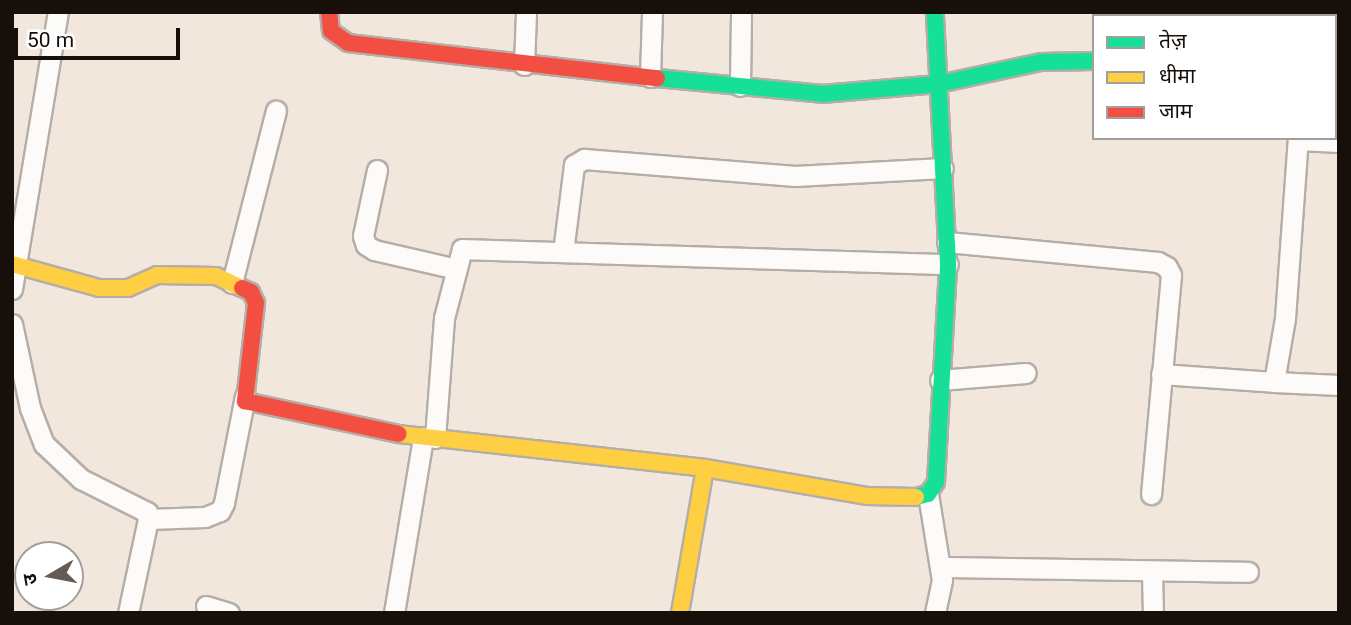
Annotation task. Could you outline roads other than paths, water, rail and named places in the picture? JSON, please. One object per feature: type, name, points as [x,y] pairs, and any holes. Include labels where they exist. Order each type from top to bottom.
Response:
[{"type":"street","points":[[12,289],[14,264],[58,12]]},
{"type":"street","points":[[329,12],[331,31],[348,43],[524,65],[822,94],[939,84],[1041,62],[1092,61]]},
{"type":"street","points":[[524,65],[526,12]]},
{"type":"street","points":[[650,77],[652,12]]},
{"type":"street","points":[[740,86],[741,12]]},
{"type":"street","points":[[245,396],[245,401],[379,432],[705,468],[867,495],[910,499],[928,494],[936,482],[948,264],[935,12]]},
{"type":"street","points":[[232,283],[276,111]]},
{"type":"street","points":[[1274,382],[1285,318],[1298,140]]},
{"type":"street","points":[[1312,140],[1339,142]]},
{"type":"street","points":[[563,252],[574,165],[584,159],[795,176],[943,168]]},
{"type":"street","points":[[377,170],[363,236],[366,245],[374,250],[457,268]]},
{"type":"street","points":[[947,242],[1158,262],[1167,267],[1171,275],[1151,494]]},
{"type":"street","points":[[394,613],[429,437],[444,318],[462,249],[948,264]]},
{"type":"street","points":[[14,264],[99,288],[128,288],[157,275],[216,276],[251,292],[256,303],[245,396],[225,503],[220,511],[205,517],[149,519]]},
{"type":"street","points":[[12,324],[30,408],[44,444],[81,479],[143,507],[149,519],[128,613]]},
{"type":"street","points":[[940,380],[1026,373]]},
{"type":"street","points":[[1161,374],[1339,385]]},
{"type":"street","points":[[680,613],[705,468]]},
{"type":"street","points":[[928,494],[942,580],[935,613]]},
{"type":"street","points":[[941,567],[1152,573],[1248,572]]},
{"type":"street","points":[[1152,573],[1153,613]]},
{"type":"street","points":[[206,606],[229,613]]}]
